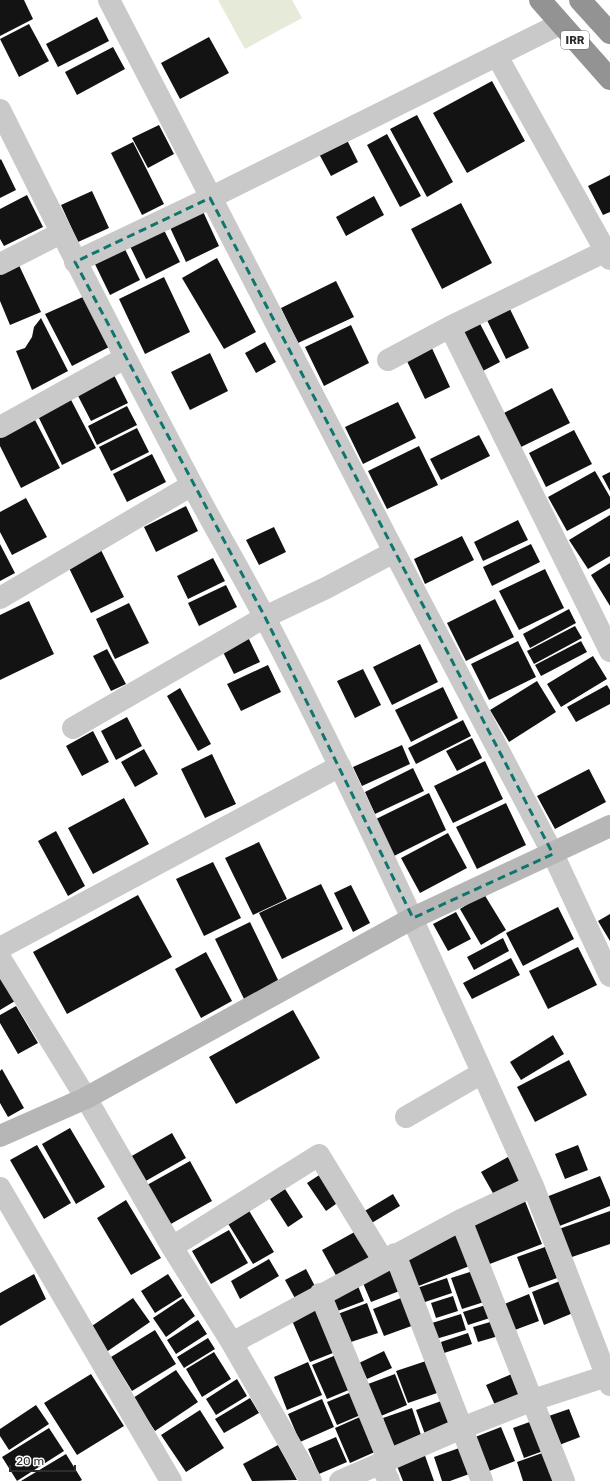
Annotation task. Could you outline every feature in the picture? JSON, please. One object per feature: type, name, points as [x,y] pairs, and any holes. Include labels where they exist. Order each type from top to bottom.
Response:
[{"type":"highway","name":"IRR","points":[[540,0],[610,79]]},
{"type":"highway","name":"IRR","points":[[584,1],[610,33]]},
{"type":"street","points":[[109,0],[394,552],[553,854],[610,976]]},
{"type":"street","points":[[75,262],[210,198],[496,56],[528,38],[560,24]]},
{"type":"street","points":[[388,360],[450,327],[609,253],[496,56]]},
{"type":"street","points":[[0,110],[75,262],[192,485],[264,617],[340,766],[413,918],[533,1186],[609,1378],[533,1400],[462,1428],[386,1468],[340,1481]]},
{"type":"street","points":[[0,264],[61,233]]},
{"type":"street","points":[[450,327],[610,651]]},
{"type":"street","points":[[0,427],[125,358]]},
{"type":"street","points":[[0,598],[192,485]]},
{"type":"street","points":[[73,728],[264,617],[326,588],[394,552]]},
{"type":"street","points":[[0,948],[340,766]]},
{"type":"street","points":[[0,1135],[86,1098],[413,918],[553,854],[610,826]]},
{"type":"street","points":[[0,958],[86,1098],[172,1247],[232,1343],[311,1481]]},
{"type":"street","points":[[406,1117],[482,1073]]},
{"type":"street","points":[[172,1247],[319,1155],[389,1257],[462,1428],[482,1481]]},
{"type":"street","points":[[232,1343],[389,1257],[461,1220],[533,1186]]},
{"type":"street","points":[[0,1188],[171,1481]]},
{"type":"street","points":[[461,1220],[564,1481]]},
{"type":"street","points":[[320,1294],[386,1468]]},
{"type":"highlighted area","points":[[210,198],[553,854],[413,918],[265,617],[75,262]]},
{"type":"green space","points":[[218,0],[292,0],[302,18],[245,49]]},
{"type":"building","points":[[0,0],[24,0],[33,19],[0,36]]},
{"type":"building","points":[[97,17],[109,41],[58,67],[46,44]]},
{"type":"building","points":[[29,24],[49,61],[19,77],[0,39]]},
{"type":"building","points":[[209,37],[229,73],[180,99],[161,63]]},
{"type":"building","points":[[113,47],[125,69],[77,95],[65,72]]},
{"type":"building","points":[[492,81],[525,141],[467,173],[433,113]]},
{"type":"building","points":[[417,115],[453,182],[427,197],[390,129]]},
{"type":"building","points":[[159,125],[174,154],[148,168],[132,138]]},
{"type":"building","points":[[387,134],[421,196],[400,207],[367,145]]},
{"type":"building","points":[[346,138],[358,162],[331,176],[318,152]]},
{"type":"building","points":[[133,142],[164,204],[142,215],[111,153]]},
{"type":"building","points":[[1,159],[16,190],[0,198],[0,160]]},
{"type":"building","points":[[610,175],[610,212],[603,215],[588,186]]},
{"type":"building","points":[[92,191],[109,228],[78,242],[61,205]]},
{"type":"building","points":[[27,195],[43,227],[4,246],[0,239],[0,209]]},
{"type":"building","points":[[374,196],[384,215],[346,236],[336,217]]},
{"type":"building","points":[[461,203],[492,263],[442,289],[411,229]]},
{"type":"building","points":[[200,205],[219,246],[186,262],[167,221]]},
{"type":"building","points":[[161,224],[180,262],[146,279],[127,240]]},
{"type":"building","points":[[121,241],[140,280],[110,295],[91,256]]},
{"type":"building","points":[[217,258],[256,332],[224,349],[182,278]]},
{"type":"building","points":[[17,261],[41,312],[10,325],[0,301],[0,269]]},
{"type":"building","points":[[164,277],[190,332],[145,354],[119,299]]},
{"type":"building","points":[[336,281],[354,317],[298,343],[281,308]]},
{"type":"building","points":[[85,296],[111,346],[72,366],[45,314]]},
{"type":"building","points":[[508,305],[529,348],[506,359],[485,316]]},
{"type":"building","points":[[41,318],[68,371],[32,390],[16,351],[25,348],[32,337],[34,327]]},
{"type":"building","points":[[477,318],[500,362],[479,373],[456,328]]},
{"type":"building","points":[[351,325],[369,363],[324,386],[305,347]]},
{"type":"building","points":[[265,342],[276,362],[256,373],[245,353]]},
{"type":"building","points":[[430,344],[450,387],[425,399],[405,357]]},
{"type":"building","points":[[210,353],[228,391],[190,410],[171,372]]},
{"type":"building","points":[[113,373],[128,403],[91,421],[76,392]]},
{"type":"building","points":[[552,388],[570,423],[519,448],[502,414]]},
{"type":"building","points":[[69,396],[96,448],[62,465],[36,412]]},
{"type":"building","points":[[398,402],[416,438],[363,464],[345,427]]},
{"type":"building","points":[[127,406],[137,425],[97,445],[88,426]]},
{"type":"building","points":[[35,420],[60,468],[21,488],[0,446],[0,437]]},
{"type":"building","points":[[137,428],[149,452],[111,471],[99,447]]},
{"type":"building","points":[[574,430],[592,464],[546,487],[529,453]]},
{"type":"building","points":[[479,435],[490,456],[441,480],[430,459]]},
{"type":"building","points":[[419,446],[438,485],[387,509],[368,471]]},
{"type":"building","points":[[152,454],[166,482],[127,502],[113,474]]},
{"type":"building","points":[[595,471],[610,497],[610,508],[567,531],[548,497]]},
{"type":"building","points":[[610,472],[610,491],[602,476]]},
{"type":"building","points":[[26,498],[47,537],[12,555],[0,532],[0,512]]},
{"type":"building","points":[[186,506],[198,531],[156,552],[144,527]]},
{"type":"building","points":[[610,515],[610,556],[588,569],[569,540]]},
{"type":"building","points":[[518,520],[528,540],[483,561],[474,542]]},
{"type":"building","points":[[274,527],[286,552],[259,565],[246,540]]},
{"type":"building","points":[[462,536],[474,560],[425,584],[414,559]]},
{"type":"building","points":[[0,544],[15,573],[0,581]]},
{"type":"building","points":[[531,544],[540,562],[492,586],[483,567]]},
{"type":"building","points":[[101,550],[124,597],[91,613],[68,566]]},
{"type":"building","points":[[213,558],[225,581],[188,599],[177,576]]},
{"type":"building","points":[[610,563],[610,606],[591,575]]},
{"type":"building","points":[[545,569],[564,608],[519,630],[499,591]]},
{"type":"building","points":[[226,585],[237,607],[199,626],[188,603]]},
{"type":"building","points":[[495,599],[514,637],[466,661],[447,623]]},
{"type":"building","points":[[29,601],[54,654],[0,680],[0,615]]},
{"type":"building","points":[[129,603],[149,643],[115,659],[96,619]]},
{"type":"building","points":[[569,609],[576,623],[530,648],[523,634]]},
{"type":"building","points":[[575,626],[582,638],[534,664],[527,651]]},
{"type":"building","points":[[247,635],[260,662],[234,674],[221,648]]},
{"type":"building","points":[[518,641],[536,677],[489,700],[471,664]]},
{"type":"building","points":[[581,641],[587,652],[541,676],[535,665]]},
{"type":"building","points":[[420,644],[438,682],[392,705],[373,667]]},
{"type":"building","points":[[107,649],[126,684],[111,691],[93,656]]},
{"type":"building","points":[[593,656],[607,679],[561,707],[547,684]]},
{"type":"building","points":[[268,665],[281,692],[241,711],[227,684]]},
{"type":"building","points":[[363,669],[381,705],[355,718],[337,681]]},
{"type":"building","points":[[537,681],[556,712],[509,742],[490,710]]},
{"type":"building","points":[[607,685],[610,690],[610,704],[576,722],[567,707]]},
{"type":"building","points":[[443,687],[458,718],[411,742],[395,710]]},
{"type":"building","points":[[180,688],[211,744],[198,751],[167,696]]},
{"type":"building","points":[[127,717],[142,746],[116,760],[101,731]]},
{"type":"building","points":[[463,720],[471,736],[416,764],[408,748]]},
{"type":"building","points":[[93,731],[109,762],[82,776],[66,746]]},
{"type":"building","points":[[472,738],[482,758],[457,771],[446,751]]},
{"type":"building","points":[[402,745],[410,764],[362,786],[353,767]]},
{"type":"building","points":[[144,749],[158,774],[135,787],[121,762]]},
{"type":"building","points":[[212,754],[236,804],[205,818],[181,769]]},
{"type":"building","points":[[485,761],[503,799],[453,823],[434,786]]},
{"type":"building","points":[[413,768],[424,791],[375,814],[365,792]]},
{"type":"building","points":[[589,769],[606,802],[555,829],[537,796]]},
{"type":"building","points":[[429,793],[446,830],[394,856],[376,819]]},
{"type":"building","points":[[124,798],[149,844],[93,874],[68,828]]},
{"type":"building","points":[[506,803],[526,845],[477,869],[456,827]]},
{"type":"building","points":[[56,831],[85,886],[68,896],[38,841]]},
{"type":"building","points":[[448,833],[467,868],[420,893],[401,858]]},
{"type":"building","points":[[259,842],[287,899],[253,915],[225,858]]},
{"type":"building","points":[[213,862],[241,918],[204,936],[176,879]]},
{"type":"building","points":[[321,884],[343,929],[282,959],[259,913]]},
{"type":"building","points":[[351,885],[370,923],[353,932],[334,893]]},
{"type":"building","points":[[484,894],[506,930],[481,945],[460,909]]},
{"type":"building","points":[[138,895],[172,957],[67,1014],[33,952]]},
{"type":"building","points":[[558,907],[574,939],[523,966],[506,933]]},
{"type":"building","points":[[456,912],[471,939],[448,951],[433,924]]},
{"type":"building","points":[[610,914],[610,941],[598,921]]},
{"type":"building","points":[[250,922],[280,984],[245,1001],[215,939]]},
{"type":"building","points":[[503,938],[509,951],[474,970],[467,957]]},
{"type":"building","points":[[578,947],[597,985],[548,1009],[529,971]]},
{"type":"building","points":[[206,952],[232,1001],[201,1018],[175,969]]},
{"type":"building","points":[[511,958],[520,975],[472,999],[463,983]]},
{"type":"building","points":[[0,977],[15,1001],[0,1010]]},
{"type":"building","points":[[16,1006],[38,1043],[18,1054],[0,1023],[0,1015]]},
{"type":"building","points":[[293,1010],[320,1058],[236,1104],[209,1057]]},
{"type":"building","points":[[553,1035],[564,1054],[521,1080],[510,1062]]},
{"type":"building","points":[[569,1060],[587,1095],[535,1122],[517,1087]]},
{"type":"building","points":[[2,1069],[24,1108],[8,1117],[0,1103],[0,1071]]},
{"type":"building","points":[[70,1128],[105,1187],[76,1204],[42,1144]]},
{"type":"building","points":[[172,1133],[186,1158],[144,1182],[130,1157]]},
{"type":"building","points":[[37,1145],[71,1203],[44,1219],[10,1160]]},
{"type":"building","points":[[578,1145],[588,1170],[565,1179],[555,1154]]},
{"type":"building","points":[[508,1157],[521,1181],[494,1195],[481,1172]]},
{"type":"building","points":[[190,1161],[212,1201],[169,1225],[147,1185]]},
{"type":"building","points":[[324,1172],[343,1199],[326,1211],[307,1183]]},
{"type":"building","points":[[600,1176],[610,1200],[610,1206],[552,1229],[541,1199]]},
{"type":"building","points":[[285,1189],[303,1217],[288,1227],[270,1199]]},
{"type":"building","points":[[393,1194],[400,1206],[365,1227],[358,1215]]},
{"type":"building","points":[[523,1196],[542,1244],[487,1265],[468,1218]]},
{"type":"building","points":[[126,1200],[161,1258],[131,1275],[97,1218]]},
{"type":"building","points":[[248,1209],[274,1252],[253,1264],[227,1222]]},
{"type":"building","points":[[610,1211],[610,1244],[566,1259],[556,1230]]},
{"type":"building","points":[[360,1229],[376,1258],[338,1279],[322,1250]]},
{"type":"building","points":[[229,1230],[248,1263],[211,1284],[192,1251]]},
{"type":"building","points":[[459,1230],[472,1265],[416,1287],[402,1252]]},
{"type":"building","points":[[545,1247],[557,1278],[529,1288],[517,1257]]},
{"type":"building","points":[[269,1259],[279,1276],[240,1299],[231,1281]]},
{"type":"building","points":[[391,1263],[402,1290],[371,1302],[360,1276]]},
{"type":"building","points":[[306,1269],[318,1292],[297,1302],[285,1280]]},
{"type":"building","points":[[473,1271],[484,1302],[462,1309],[451,1278]]},
{"type":"building","points":[[34,1274],[46,1299],[0,1326],[0,1293]]},
{"type":"building","points":[[168,1274],[182,1296],[155,1313],[141,1291]]},
{"type":"building","points":[[447,1278],[452,1293],[422,1303],[417,1288]]},
{"type":"building","points":[[356,1281],[364,1301],[335,1312],[327,1293]]},
{"type":"building","points":[[560,1281],[573,1313],[544,1325],[532,1292]]},
{"type":"building","points":[[529,1294],[539,1321],[512,1331],[502,1305]]},
{"type":"building","points":[[406,1296],[417,1324],[384,1336],[373,1309]]},
{"type":"building","points":[[453,1296],[458,1311],[436,1318],[431,1303]]},
{"type":"building","points":[[133,1298],[150,1322],[102,1355],[86,1330]]},
{"type":"building","points":[[183,1298],[195,1316],[166,1337],[153,1318]]},
{"type":"building","points":[[367,1303],[378,1333],[345,1344],[335,1315]]},
{"type":"building","points":[[319,1304],[338,1351],[310,1362],[290,1316]]},
{"type":"building","points":[[489,1304],[493,1317],[468,1325],[463,1312]]},
{"type":"building","points":[[461,1314],[466,1330],[436,1339],[432,1323]]},
{"type":"building","points":[[198,1320],[207,1334],[176,1354],[167,1340]]},
{"type":"building","points":[[497,1320],[502,1335],[478,1342],[473,1327]]},
{"type":"building","points":[[155,1330],[176,1364],[132,1391],[111,1357]]},
{"type":"building","points":[[468,1333],[472,1344],[444,1353],[441,1342]]},
{"type":"building","points":[[208,1338],[215,1349],[184,1368],[177,1357]]},
{"type":"building","points":[[384,1351],[392,1368],[367,1379],[359,1363]]},
{"type":"building","points":[[214,1352],[231,1379],[202,1397],[186,1369]]},
{"type":"building","points":[[336,1355],[351,1389],[327,1399],[312,1365]]},
{"type":"building","points":[[429,1360],[440,1392],[408,1403],[396,1371]]},
{"type":"building","points":[[308,1362],[322,1395],[287,1410],[274,1377]]},
{"type":"building","points":[[176,1370],[198,1402],[155,1431],[133,1398]]},
{"type":"building","points":[[514,1373],[526,1400],[498,1412],[486,1385]]},
{"type":"building","points":[[91,1374],[124,1426],[77,1455],[44,1403]]},
{"type":"building","points":[[395,1374],[407,1405],[381,1416],[368,1384]]},
{"type":"building","points":[[237,1379],[247,1396],[216,1415],[206,1399]]},
{"type":"building","points":[[354,1391],[363,1414],[337,1425],[327,1402]]},
{"type":"building","points":[[250,1398],[259,1413],[224,1433],[215,1419]]},
{"type":"building","points":[[322,1399],[334,1427],[300,1442],[288,1414]]},
{"type":"building","points":[[447,1399],[457,1426],[426,1437],[416,1410]]},
{"type":"building","points":[[36,1405],[49,1424],[9,1450],[0,1436],[0,1429]]},
{"type":"building","points":[[412,1408],[422,1438],[393,1448],[383,1418]]},
{"type":"building","points":[[569,1409],[580,1437],[554,1447],[543,1418]]},
{"type":"building","points":[[200,1410],[224,1448],[186,1472],[161,1435]]},
{"type":"building","points":[[362,1416],[377,1451],[350,1463],[335,1428]]},
{"type":"building","points":[[535,1420],[546,1450],[524,1458],[513,1428]]},
{"type":"building","points":[[501,1427],[515,1461],[484,1473],[470,1439]]},
{"type":"building","points":[[49,1428],[64,1451],[17,1481],[2,1457]]},
{"type":"building","points":[[336,1437],[347,1462],[319,1474],[308,1449]]},
{"type":"building","points":[[278,1445],[297,1480],[252,1481],[243,1464]]},
{"type":"building","points":[[462,1447],[472,1473],[450,1481],[442,1481],[434,1457]]},
{"type":"building","points":[[423,1450],[434,1481],[403,1481],[395,1461]]},
{"type":"building","points":[[545,1452],[556,1481],[523,1481],[517,1462]]},
{"type":"building","points":[[66,1454],[82,1480],[21,1481]]}]
